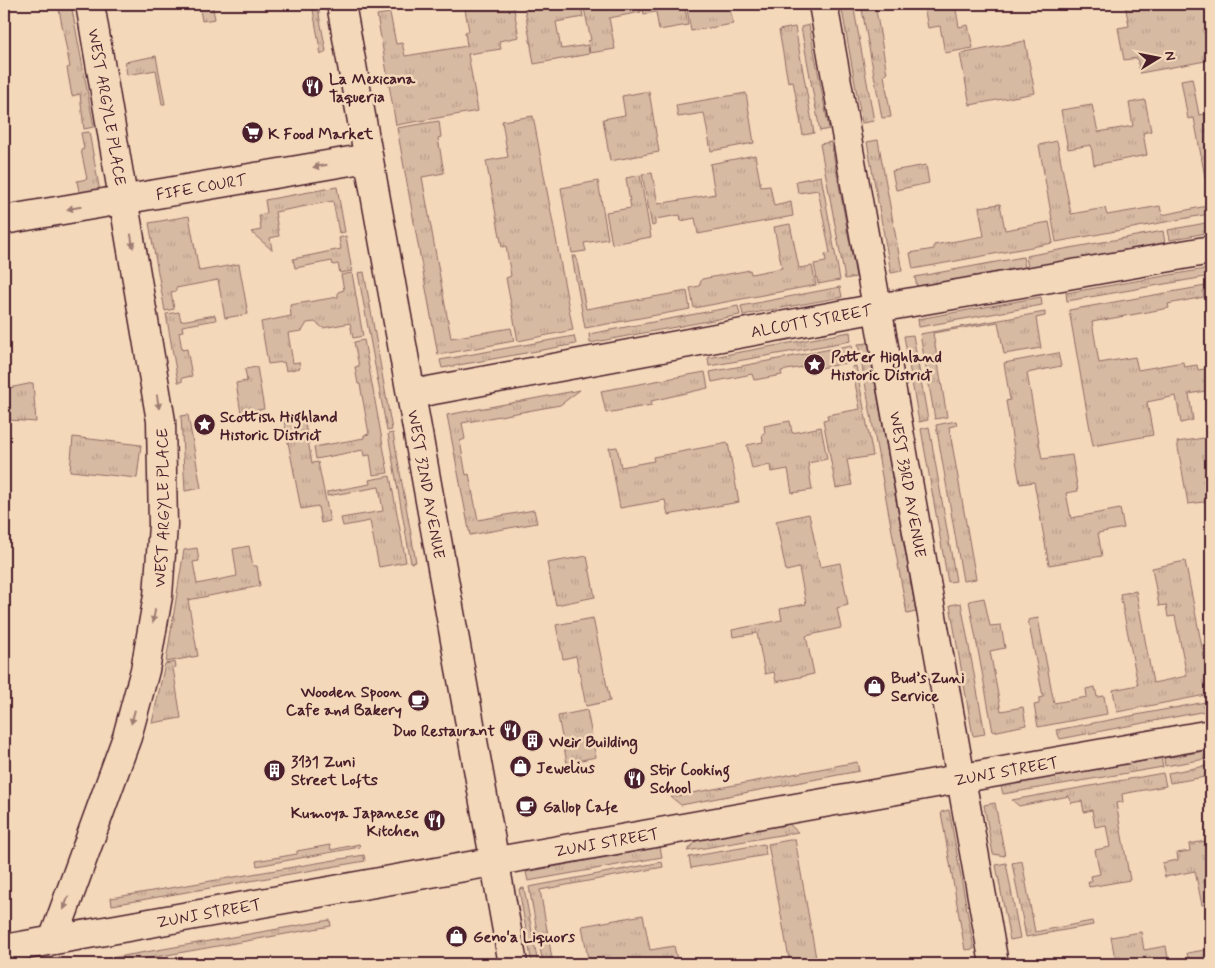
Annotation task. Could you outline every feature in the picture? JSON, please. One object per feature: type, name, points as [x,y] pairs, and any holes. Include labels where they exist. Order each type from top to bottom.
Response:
[{"type":"street","name":"WEST ARGYLE PLACE","points":[[53,940],[127,737],[145,670],[158,596],[164,525],[161,421],[90,4]]},
{"type":"street","name":"WEST 32ND AVENUE","points":[[341,4],[514,964]]},
{"type":"street","name":"WEST 33RD AVENUE","points":[[823,4],[994,964]]},
{"type":"street","name":"FIFE COURT","points":[[4,220],[368,158]]},
{"type":"street","name":"ALCOTT STREET","points":[[412,394],[878,308],[1211,250]]},
{"type":"street","name":"ZUNI STREET","points":[[13,954],[53,940],[1211,734]]},
{"type":"green space","points":[[58,4],[71,4],[94,127],[84,129],[80,94],[72,96],[67,68],[70,67]]},
{"type":"green space","points":[[199,4],[212,4],[215,19],[202,21]]},
{"type":"green space","points":[[312,4],[317,4],[326,51],[321,55]]},
{"type":"green space","points":[[464,4],[513,4],[519,37],[499,41],[501,49],[468,54],[478,111],[396,125],[377,15],[390,13],[396,44],[402,43],[405,56],[467,46],[465,32],[469,31]]},
{"type":"green space","points":[[524,4],[581,4],[583,17],[556,22],[561,49],[588,45],[589,54],[534,64]]},
{"type":"green space","points":[[583,4],[640,4],[641,12],[609,18],[615,49],[590,53],[588,41],[591,40]]},
{"type":"green space","points":[[642,4],[684,4],[688,25],[659,30],[656,12],[644,14]]},
{"type":"green space","points":[[686,4],[729,4],[733,24],[691,31]]},
{"type":"green space","points":[[841,4],[853,4],[874,121],[862,123]]},
{"type":"green space","points":[[861,4],[875,4],[887,74],[884,75],[891,117],[882,118]]},
{"type":"green space","points":[[955,4],[959,27],[968,25],[973,48],[945,53],[940,26],[928,28],[924,6]]},
{"type":"green space","points":[[1125,4],[1179,4],[1180,8],[1211,4],[1211,60],[1140,73],[1137,58],[1124,60],[1118,28],[1129,26]]},
{"type":"green space","points":[[809,25],[829,129],[820,131],[801,27]]},
{"type":"green space","points":[[795,27],[814,133],[803,135],[793,81],[788,82],[779,30]]},
{"type":"green space","points":[[1025,41],[1035,93],[970,105],[960,54]]},
{"type":"green space","points":[[156,56],[165,104],[162,104],[156,70],[127,75],[125,62]]},
{"type":"green space","points":[[1192,78],[1199,115],[1211,113],[1211,193],[1208,193],[1194,118],[1188,119],[1181,80]]},
{"type":"green space","points":[[649,91],[659,152],[610,161],[603,119],[625,115],[622,96]]},
{"type":"green space","points":[[746,93],[754,143],[711,151],[704,113],[678,117],[676,105]]},
{"type":"green space","points":[[1145,100],[1151,131],[1143,133],[1147,155],[1094,165],[1091,145],[1068,149],[1061,110],[1092,105],[1098,132],[1133,126],[1129,103]]},
{"type":"green space","points":[[533,116],[573,330],[518,341],[506,278],[511,276],[506,246],[502,247],[486,161],[508,157],[502,121]]},
{"type":"green space","points":[[439,121],[441,137],[438,138],[444,173],[422,177],[451,338],[511,328],[514,341],[438,355],[397,128]]},
{"type":"green space","points":[[89,132],[100,192],[80,196],[77,181],[87,179],[81,150],[84,149],[81,133]]},
{"type":"green space","points":[[878,140],[902,271],[891,273],[867,142]]},
{"type":"green space","points":[[1057,141],[1071,214],[1105,208],[1107,215],[1160,206],[1162,215],[1207,206],[1209,214],[1056,242],[1039,145]]},
{"type":"green space","points":[[831,142],[856,277],[845,279],[820,144]]},
{"type":"green space","points":[[755,155],[761,187],[770,186],[774,206],[791,202],[793,216],[698,234],[695,218],[681,221],[680,215],[655,219],[655,225],[652,226],[642,174],[652,173],[658,204],[715,194],[710,164]]},
{"type":"green space","points":[[926,165],[929,183],[896,190],[892,171]]},
{"type":"green space","points":[[640,175],[651,237],[612,244],[606,212],[631,208],[626,178]]},
{"type":"green space","points":[[821,176],[840,280],[818,284],[814,264],[826,262],[825,254],[830,253],[818,190],[798,193],[796,181]]},
{"type":"green space","points":[[598,181],[608,239],[584,243],[586,251],[572,253],[561,188]]},
{"type":"green space","points":[[337,187],[345,232],[339,233],[333,201],[275,212],[279,236],[270,238],[272,250],[251,232],[261,230],[259,215],[267,213],[265,200]]},
{"type":"green space","points":[[1000,204],[1005,230],[1049,222],[1053,243],[913,269],[910,253],[934,249],[934,245],[984,236],[979,207]]},
{"type":"green space","points":[[189,216],[199,271],[239,264],[248,314],[225,318],[218,280],[176,288],[176,291],[171,292],[174,309],[165,311],[149,223]]},
{"type":"green space","points":[[1211,222],[1211,232],[1170,240],[1168,230]]},
{"type":"green space","points":[[790,224],[799,268],[812,266],[816,285],[694,308],[690,288],[699,286],[702,279],[750,270],[751,274],[782,268],[774,227]]},
{"type":"green space","points":[[1163,231],[1165,243],[1028,268],[1026,256]]},
{"type":"green space","points":[[346,236],[352,271],[340,273],[338,264],[333,265],[332,261],[295,268],[293,259],[341,249],[339,238]]},
{"type":"green space","points":[[572,256],[576,256],[586,309],[687,291],[690,309],[585,328]]},
{"type":"green space","points":[[1023,257],[1025,267],[917,287],[915,277]]},
{"type":"green space","points":[[1211,268],[1211,276],[1067,301],[1066,293]]},
{"type":"green space","points":[[364,272],[392,430],[387,431],[358,273]]},
{"type":"green space","points":[[352,273],[363,336],[353,338],[350,323],[323,328],[315,322],[307,323],[302,331],[288,333],[293,363],[299,362],[300,368],[286,371],[284,362],[268,364],[261,322],[291,316],[290,305],[338,297],[338,292],[344,290],[341,275]]},
{"type":"green space","points":[[1211,285],[1211,290],[1203,291],[1204,297],[1168,304],[1169,308],[1092,322],[1099,363],[1135,357],[1138,370],[1183,362],[1184,367],[1197,365],[1198,370],[1211,368],[1211,390],[1189,394],[1193,420],[1181,423],[1176,396],[1147,402],[1153,435],[1093,446],[1069,310]]},
{"type":"green space","points":[[840,287],[842,297],[743,315],[741,306]]},
{"type":"green space","points":[[1041,297],[1042,305],[919,327],[918,319]]},
{"type":"green space","points":[[738,306],[740,315],[590,343],[589,334]]},
{"type":"green space","points":[[179,312],[181,321],[215,315],[216,320],[182,326],[183,331],[179,332],[182,350],[187,349],[192,376],[182,378],[182,382],[178,382],[166,314]]},
{"type":"green space","points":[[1045,312],[1045,316],[1036,318],[1041,348],[1004,354],[998,322],[933,333],[947,417],[935,419],[920,334]]},
{"type":"green space","points":[[850,332],[851,341],[709,366],[708,358]]},
{"type":"green space","points":[[913,335],[928,420],[919,422],[904,336]]},
{"type":"green space","points":[[574,336],[576,344],[442,368],[440,360]]},
{"type":"green space","points":[[364,340],[388,473],[373,475],[370,455],[364,456],[363,450],[316,459],[314,447],[364,438],[364,435],[369,434],[355,367],[359,366],[354,342]]},
{"type":"green space","points":[[868,343],[916,612],[907,614],[858,344]]},
{"type":"green space","points":[[852,345],[855,361],[821,368],[820,364],[781,371],[782,375],[754,380],[752,374],[712,382],[710,372]]},
{"type":"green space","points":[[1058,353],[1061,366],[1027,373],[1042,459],[1072,455],[1078,491],[1066,493],[1071,518],[1120,509],[1124,528],[1098,533],[1102,556],[1049,565],[1034,482],[1020,484],[1006,401],[1010,400],[1004,363]]},
{"type":"green space","points":[[856,366],[873,456],[847,460],[852,485],[836,488],[823,420],[828,419],[827,415],[860,409],[852,367]]},
{"type":"green space","points":[[257,367],[264,409],[241,413],[236,383],[247,381],[245,369]]},
{"type":"green space","points":[[705,372],[708,388],[651,401],[652,405],[606,413],[601,391]]},
{"type":"green space","points":[[33,383],[36,422],[10,420],[9,388]]},
{"type":"green space","points":[[580,390],[560,405],[462,423],[465,439],[460,441],[466,475],[469,474],[478,520],[534,510],[537,523],[470,535],[447,415]]},
{"type":"green space","points":[[303,413],[312,463],[318,462],[330,521],[321,523],[318,506],[301,509],[283,416]]},
{"type":"green space","points":[[188,415],[201,488],[185,491],[181,416]]},
{"type":"green space","points":[[790,421],[792,433],[821,427],[827,459],[808,463],[812,490],[792,493],[788,469],[771,472],[770,465],[752,469],[747,445],[763,442],[764,426]]},
{"type":"green space","points":[[956,421],[957,425],[949,427],[976,579],[963,581],[936,425]]},
{"type":"green space","points":[[929,427],[956,581],[948,582],[921,429]]},
{"type":"green space","points":[[393,433],[416,562],[411,563],[388,434]]},
{"type":"green space","points":[[73,437],[141,445],[137,478],[70,471]]},
{"type":"green space","points":[[1211,437],[1211,501],[1188,504],[1177,442]]},
{"type":"green space","points":[[728,443],[739,502],[668,515],[665,500],[620,508],[609,448],[617,447],[621,467],[654,461],[653,457]]},
{"type":"green space","points":[[390,476],[406,562],[379,567],[370,521],[343,526],[341,518],[383,511],[379,487],[327,496],[327,492],[370,484],[369,480]]},
{"type":"green space","points":[[809,514],[820,567],[840,563],[848,605],[837,608],[841,628],[806,636],[814,674],[776,682],[774,672],[765,674],[757,633],[733,637],[732,630],[782,620],[780,609],[806,604],[799,568],[786,571],[776,521]]},
{"type":"green space","points":[[249,546],[253,566],[257,566],[260,586],[188,600],[198,656],[166,662],[184,550],[197,548],[199,561],[193,562],[197,584],[237,576],[233,549]]},
{"type":"green space","points":[[587,556],[595,597],[556,605],[547,563]]},
{"type":"green space","points":[[1185,561],[1207,672],[1211,672],[1211,694],[1117,712],[1113,690],[1138,685],[1120,594],[1136,591],[1153,683],[1187,676],[1175,616],[1168,617],[1166,605],[1159,606],[1152,568]]},
{"type":"green space","points":[[984,598],[990,626],[1001,625],[1005,648],[990,651],[1001,711],[1023,707],[1026,725],[993,732],[969,601]]},
{"type":"green space","points":[[961,603],[985,734],[973,736],[950,605]]},
{"type":"green space","points":[[593,618],[610,701],[586,706],[576,656],[563,659],[556,625]]},
{"type":"green space","points":[[1038,618],[1054,703],[1087,697],[1086,689],[1095,687],[1097,697],[1104,696],[1107,714],[1038,727],[1034,705],[1039,704],[1039,698],[1043,697],[1028,620]]},
{"type":"green space","points":[[175,662],[176,667],[173,668],[181,718],[152,723],[165,664]]},
{"type":"green space","points":[[1211,701],[1211,710],[1060,739],[1056,730]]},
{"type":"green space","points":[[587,710],[596,757],[567,763],[558,716]]},
{"type":"green space","points":[[1211,750],[1211,758],[1165,766],[1164,758]]},
{"type":"green space","points":[[1161,758],[1163,767],[1003,794],[1001,786]]},
{"type":"green space","points":[[857,762],[859,771],[681,805],[671,797]]},
{"type":"green space","points":[[1211,765],[1211,776],[1170,783],[1168,773]]},
{"type":"green space","points":[[1163,773],[1166,786],[1122,794],[1123,802],[1116,803],[1130,880],[1089,887],[1088,882],[1092,881],[1091,876],[1100,874],[1095,850],[1110,847],[1106,825],[1095,827],[1092,810],[1084,812],[1082,801],[1071,803],[1069,796],[1019,806],[1012,800]]},
{"type":"green space","points":[[995,803],[1005,856],[993,854],[984,805]]},
{"type":"green space","points":[[949,810],[974,949],[965,950],[941,812]]},
{"type":"green space","points":[[789,824],[798,832],[687,851],[697,840]]},
{"type":"green space","points":[[795,839],[817,964],[790,964],[768,844]]},
{"type":"green space","points":[[1211,840],[1211,874],[1205,875],[1210,904],[1202,905],[1195,871],[1165,877],[1162,863],[1178,860],[1177,853],[1190,851],[1189,844]]},
{"type":"green space","points":[[359,844],[360,847],[257,866],[256,861],[297,854],[297,851],[330,845],[331,850]]},
{"type":"green space","points":[[764,844],[766,855],[691,868],[689,857]]},
{"type":"green space","points":[[660,847],[662,857],[528,881],[526,872]]},
{"type":"green space","points":[[364,855],[365,861],[112,905],[111,898]]},
{"type":"green space","points":[[1022,861],[1035,932],[1092,921],[1093,925],[1026,937],[1012,863]]},
{"type":"green space","points":[[662,862],[663,867],[540,890],[553,964],[543,964],[529,887]]},
{"type":"green space","points":[[1006,863],[1020,938],[1010,940],[996,865]]},
{"type":"green space","points":[[524,888],[538,964],[532,964],[519,889]]},
{"type":"green space","points":[[643,915],[650,950],[674,946],[678,964],[589,964],[582,926]]},
{"type":"green space","points":[[330,920],[331,926],[116,964],[77,964]]},
{"type":"green space","points":[[1141,932],[1144,950],[1166,946],[1169,964],[1116,964],[1111,937]]},
{"type":"green space","points":[[1211,949],[1211,964],[1190,964],[1187,953]]},
{"type":"place","name":"La Mexicana Taqueria","points":[[313,87]]},
{"type":"place","name":"K Food Market","points":[[252,133]]},
{"type":"place","name":"Potter Highland Historic District","points":[[815,365]]},
{"type":"place","name":"Scottish Highland Historic District","points":[[204,425]]},
{"type":"place","name":"Bud’s Zuni Service","points":[[875,686]]},
{"type":"place","name":"Wooden Spoon Cafe and Bakery","points":[[418,700]]},
{"type":"place","name":"Duo Restaurant","points":[[511,730]]},
{"type":"place","name":"Weir Building","points":[[533,741]]},
{"type":"place","name":"Jewelius","points":[[520,767]]},
{"type":"place","name":"3131 Zuni Street Lofts","points":[[275,770]]},
{"type":"place","name":"Stir Cooking School","points":[[634,778]]},
{"type":"place","name":"Gallop Cafe","points":[[527,806]]},
{"type":"place","name":"Kumoya Japanese Kitchen","points":[[435,821]]},
{"type":"place","name":"Geno'a Liquors","points":[[457,936]]}]
